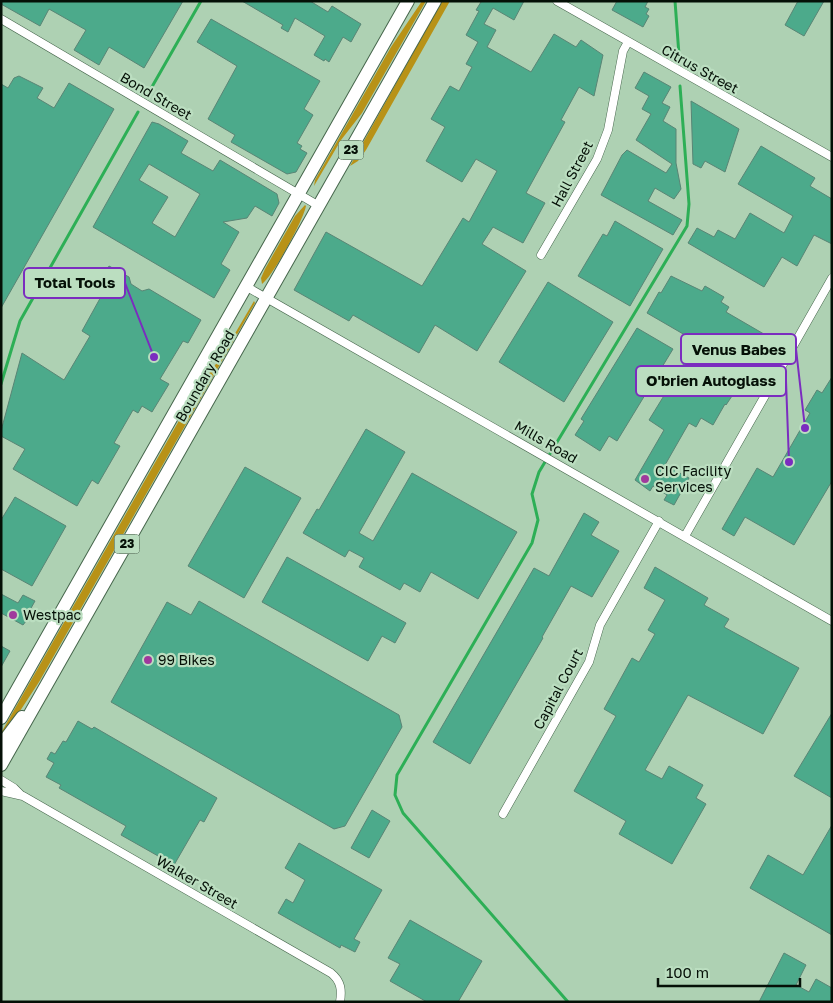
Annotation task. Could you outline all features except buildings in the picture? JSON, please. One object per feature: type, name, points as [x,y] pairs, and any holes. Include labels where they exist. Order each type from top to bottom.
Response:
[{"type":"main road","name":"Boundary Road","points":[[1,718],[408,1]]},
{"type":"main road","name":"Boundary Road","points":[[1,765],[435,1]]},
{"type":"main road","points":[[1,745],[17,722],[38,701]]},
{"type":"street","name":"Citrus Street","points":[[557,1],[832,157]]},
{"type":"street","name":"Bond Street","points":[[1,19],[319,206]]},
{"type":"street","name":"Hall Street","points":[[542,256],[597,159],[608,130],[623,51],[628,42]]},
{"type":"street","points":[[685,536],[832,278]]},
{"type":"street","name":"Mills Road","points":[[247,287],[832,621]]},
{"type":"street","name":"Capital Court","points":[[503,814],[589,662],[600,625],[659,521]]},
{"type":"street","name":"Walker Street","points":[[1,780],[23,796],[331,973],[339,982],[341,988],[340,1002]]},
{"type":"street","name":"Walker Street","points":[[1,791],[23,796]]},
{"type":"shaded area","points":[[422,1],[426,1],[362,113],[341,140],[314,186],[315,180],[391,47]]},
{"type":"shaded area","points":[[442,1],[450,1],[366,150],[358,161],[350,166]]},
{"type":"shaded area","points":[[305,205],[304,213],[287,248],[273,271],[262,284],[261,278],[265,269],[295,216]]},
{"type":"shaded area","points":[[254,301],[255,303],[39,682],[1,740],[1,733],[193,396],[223,354]]},
{"type":"waterway","points":[[149,92],[201,1]]},
{"type":"waterway","points":[[675,1],[679,55]]},
{"type":"waterway","points":[[568,1002],[403,813],[395,795],[397,775],[532,543],[538,520],[532,494],[539,472],[687,226],[689,204],[680,86]]},
{"type":"waterway","points":[[1,384],[20,321],[138,112]]},
{"type":"place","name":"Total Tools","points":[[154,357]]},
{"type":"place","name":"Venus Babes","points":[[805,428]]},
{"type":"place","name":"O'brien Autoglass","points":[[789,462]]},
{"type":"place","name":"CIC Facility Services","points":[[645,479]]},
{"type":"place","name":"Westpac","points":[[13,615]]},
{"type":"place","name":"99 Bikes","points":[[148,660]]}]
